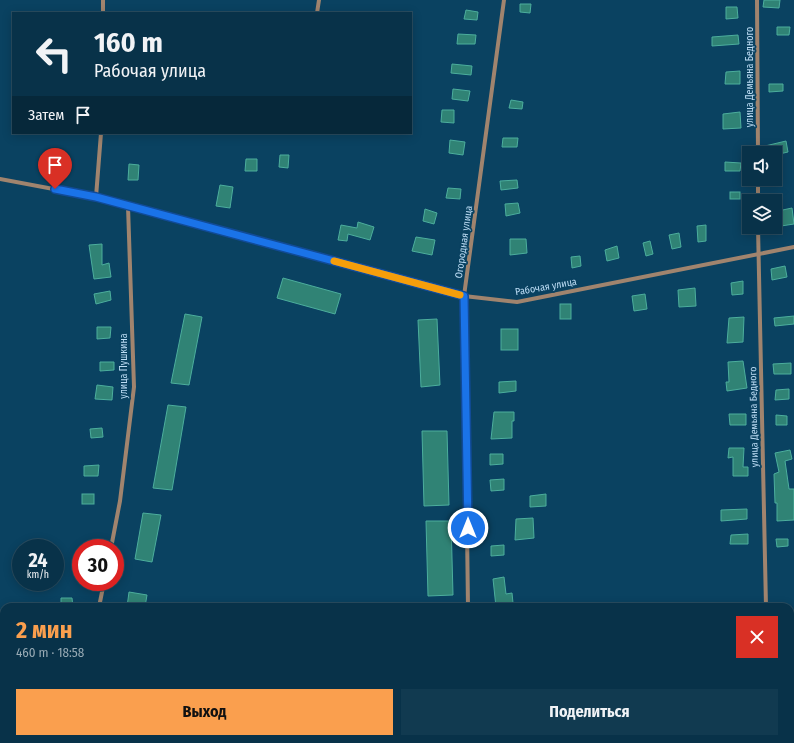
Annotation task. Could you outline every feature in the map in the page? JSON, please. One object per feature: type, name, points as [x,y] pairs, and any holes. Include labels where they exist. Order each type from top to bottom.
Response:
[{"type":"street","points":[[103,0],[103,12]]},
{"type":"street","points":[[317,12],[319,0]]},
{"type":"street","name":"Огородная улица","points":[[468,603],[467,406],[464,296],[504,0]]},
{"type":"street","name":"улица Демьяна Бедного","points":[[758,0],[758,146]]},
{"type":"street","points":[[96,197],[101,134]]},
{"type":"street","name":"Рабочая улица","points":[[0,179],[96,197],[464,296],[516,302],[794,247]]},
{"type":"street","name":"улица Пушкина","points":[[113,539],[120,501],[134,387],[128,206]]},
{"type":"street","name":"улица Демьяна Бедного","points":[[758,234],[766,603]]},
{"type":"street","points":[[100,603],[102,591]]},
{"type":"building","points":[[764,0],[780,0],[779,8],[763,7]]},
{"type":"building","points":[[520,4],[531,4],[530,13],[520,12]]},
{"type":"building","points":[[726,7],[737,7],[738,18],[726,19]]},
{"type":"building","points":[[466,10],[478,12],[477,20],[464,19]]},
{"type":"building","points":[[777,27],[790,27],[789,35],[777,35]]},
{"type":"building","points":[[458,34],[476,35],[475,44],[457,44]]},
{"type":"building","points":[[738,35],[739,44],[712,46],[712,37]]},
{"type":"building","points":[[452,64],[472,66],[471,75],[451,73]]},
{"type":"building","points":[[740,71],[740,84],[725,84],[726,72]]},
{"type":"building","points":[[769,84],[783,84],[783,91],[769,92]]},
{"type":"building","points":[[453,89],[470,91],[468,101],[452,99]]},
{"type":"building","points":[[511,100],[523,102],[522,109],[509,108]]},
{"type":"building","points":[[442,110],[454,110],[454,123],[441,122]]},
{"type":"building","points":[[740,112],[741,128],[723,129],[723,114]]},
{"type":"building","points":[[503,138],[518,138],[517,147],[502,147]]},
{"type":"building","points":[[450,140],[465,142],[463,155],[449,153]]},
{"type":"building","points":[[786,141],[788,152],[782,153],[782,146],[765,146]]},
{"type":"building","points":[[280,155],[289,155],[288,168],[279,167]]},
{"type":"building","points":[[246,159],[257,159],[257,171],[245,171]]},
{"type":"building","points":[[725,162],[741,163],[740,171],[725,171]]},
{"type":"building","points":[[129,164],[139,165],[138,180],[128,180]]},
{"type":"building","points":[[517,180],[518,188],[501,190],[500,181]]},
{"type":"building","points":[[220,185],[233,187],[230,208],[216,206]]},
{"type":"building","points":[[448,188],[461,189],[460,199],[446,198]]},
{"type":"building","points":[[730,192],[740,192],[740,199],[730,199]]},
{"type":"building","points":[[518,203],[520,213],[506,216],[505,204]]},
{"type":"building","points":[[792,208],[794,224],[782,226],[782,210]]},
{"type":"building","points":[[425,209],[437,213],[434,224],[423,221]]},
{"type":"building","points":[[358,222],[374,227],[370,240],[348,234],[347,241],[338,240],[341,225],[357,228]]},
{"type":"building","points":[[706,225],[706,241],[698,242],[697,226]]},
{"type":"building","points":[[679,233],[681,247],[672,249],[669,235]]},
{"type":"building","points":[[416,237],[435,240],[432,255],[412,251]]},
{"type":"building","points":[[510,239],[526,239],[527,253],[510,255]]},
{"type":"building","points":[[650,241],[653,254],[646,256],[643,243]]},
{"type":"building","points":[[102,244],[102,265],[109,263],[111,277],[94,279],[89,245]]},
{"type":"building","points":[[617,246],[619,258],[607,261],[605,250]]},
{"type":"building","points":[[580,256],[581,266],[572,268],[571,257]]},
{"type":"building","points":[[785,266],[787,277],[772,280],[771,269]]},
{"type":"building","points":[[283,278],[341,294],[335,314],[277,298]]},
{"type":"building","points":[[743,281],[743,294],[732,295],[731,283]]},
{"type":"building","points":[[695,288],[696,306],[679,307],[678,290]]},
{"type":"building","points":[[110,291],[111,300],[96,304],[94,294]]},
{"type":"building","points":[[645,294],[647,309],[634,311],[632,296]]},
{"type":"building","points":[[560,304],[571,304],[571,319],[560,319]]},
{"type":"building","points":[[185,314],[202,317],[189,385],[171,383]]},
{"type":"building","points":[[794,316],[794,324],[775,326],[774,318]]},
{"type":"building","points":[[744,317],[743,342],[727,343],[729,318]]},
{"type":"building","points":[[437,319],[440,385],[421,387],[418,320]]},
{"type":"building","points":[[97,327],[111,327],[110,338],[97,339]]},
{"type":"building","points":[[501,329],[518,329],[518,350],[501,350]]},
{"type":"building","points":[[743,361],[747,388],[727,391],[726,382],[729,382],[728,362]]},
{"type":"building","points":[[100,362],[114,362],[114,370],[100,371]]},
{"type":"building","points":[[791,363],[791,374],[774,374],[773,364]]},
{"type":"building","points":[[516,381],[516,391],[499,393],[499,382]]},
{"type":"building","points":[[97,385],[113,387],[112,400],[95,399]]},
{"type":"building","points":[[789,389],[789,399],[775,400],[776,390]]},
{"type":"building","points":[[168,405],[186,407],[172,490],[153,488]]},
{"type":"building","points":[[494,412],[514,412],[514,421],[512,421],[512,438],[491,439]]},
{"type":"building","points":[[729,414],[746,414],[746,425],[730,425]]},
{"type":"building","points":[[776,415],[787,416],[787,425],[776,425]]},
{"type":"building","points":[[102,428],[103,437],[91,438],[90,429]]},
{"type":"building","points":[[422,431],[447,431],[449,505],[424,506]]},
{"type":"building","points":[[729,448],[744,448],[743,467],[748,467],[748,476],[733,476],[733,457],[728,458]]},
{"type":"building","points":[[790,450],[792,459],[785,461],[789,489],[794,489],[794,520],[777,521],[774,474],[779,472],[775,453]]},
{"type":"building","points":[[490,454],[503,454],[503,464],[490,465]]},
{"type":"building","points":[[99,465],[98,476],[84,476],[84,466]]},
{"type":"building","points":[[504,479],[504,490],[491,491],[490,480]]},
{"type":"building","points":[[82,494],[94,494],[94,504],[82,504]]},
{"type":"building","points":[[546,494],[546,506],[530,507],[530,496]]},
{"type":"building","points":[[747,509],[747,519],[721,521],[721,510]]},
{"type":"building","points":[[143,513],[161,515],[152,562],[135,559]]},
{"type":"building","points":[[533,518],[534,538],[515,540],[516,519]]},
{"type":"building","points":[[426,521],[451,521],[453,595],[428,596]]},
{"type":"building","points":[[748,534],[748,544],[730,544],[731,535]]},
{"type":"building","points":[[776,539],[788,539],[788,546],[777,547]]},
{"type":"building","points":[[504,545],[504,555],[491,556],[491,546]]},
{"type":"building","points":[[504,577],[506,594],[512,593],[513,603],[496,603],[493,579]]},
{"type":"building","points":[[129,592],[147,595],[146,603],[128,603]]},
{"type":"building","points":[[61,598],[72,598],[73,603],[61,603]]},
{"type":"slow traffic","points":[[334,261],[460,295]]},
{"type":"route","points":[[55,189],[96,197],[464,296],[468,528]]}]
